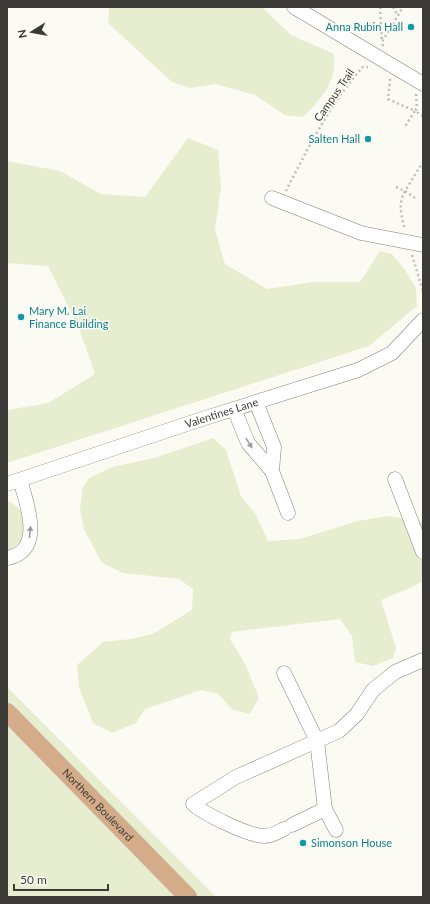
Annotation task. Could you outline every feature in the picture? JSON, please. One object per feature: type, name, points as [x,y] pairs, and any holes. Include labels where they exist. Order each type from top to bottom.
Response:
[{"type":"main road","name":"Northern Boulevard","points":[[7,712],[188,897]]},
{"type":"street","points":[[294,7],[423,84]]},
{"type":"street","points":[[276,200],[361,233],[423,245]]},
{"type":"street","name":"Valentines Lane","points":[[13,482],[358,370],[392,354],[423,320]]},
{"type":"street","points":[[256,402],[274,446],[272,471]]},
{"type":"street","points":[[234,409],[248,443],[272,471],[288,513]]},
{"type":"street","points":[[395,479],[423,552]]},
{"type":"street","points":[[7,558],[22,552],[31,536],[31,526],[27,504],[13,482]]},
{"type":"street","points":[[324,809],[271,835],[263,836],[251,833],[200,811],[193,804],[236,777],[339,731],[357,714],[373,690],[395,672],[423,660]]},
{"type":"street","points":[[284,673],[318,741],[324,809],[336,830]]},
{"type":"path","points":[[380,7],[382,42]]},
{"type":"path","points":[[393,7],[398,17]]},
{"type":"path","name":"Campus Trail","points":[[276,200],[349,84],[364,67],[371,67]]},
{"type":"path","points":[[390,74],[388,99],[415,111],[404,128]]},
{"type":"path","points":[[416,198],[405,191],[423,162]]},
{"type":"green space","points":[[109,7],[262,7],[291,35],[334,54],[331,81],[322,96],[303,117],[285,115],[255,95],[216,84],[190,88],[172,82],[108,23]]},
{"type":"green space","points":[[188,138],[218,150],[221,187],[215,230],[225,264],[267,289],[313,282],[360,282],[380,251],[392,254],[405,270],[416,288],[417,306],[369,346],[7,463],[7,410],[48,403],[95,374],[79,328],[48,266],[7,263],[7,161],[60,171],[101,194],[145,197]]},
{"type":"green space","points":[[213,438],[226,450],[241,496],[255,513],[268,541],[299,539],[358,521],[387,516],[423,521],[423,581],[381,600],[396,648],[393,658],[373,666],[355,662],[352,636],[340,619],[232,632],[230,639],[245,664],[259,698],[250,714],[233,710],[218,694],[201,690],[145,709],[136,723],[112,733],[93,723],[79,688],[77,665],[103,642],[131,639],[153,634],[192,610],[193,589],[179,579],[123,573],[102,563],[84,529],[80,509],[83,487],[89,478],[112,467],[154,458]]},
{"type":"green space","points":[[7,501],[21,512],[25,519],[26,526],[25,533],[21,540],[7,551]]},
{"type":"green space","points":[[7,687],[216,897],[7,897]]},
{"type":"place","name":"Anna Rubin Hall","points":[[411,27]]},
{"type":"place","name":"Salten Hall","points":[[368,139]]},
{"type":"place","name":"Mary M. Lai Finance Building","points":[[21,317]]},
{"type":"place","name":"Simonson House","points":[[303,843]]}]
